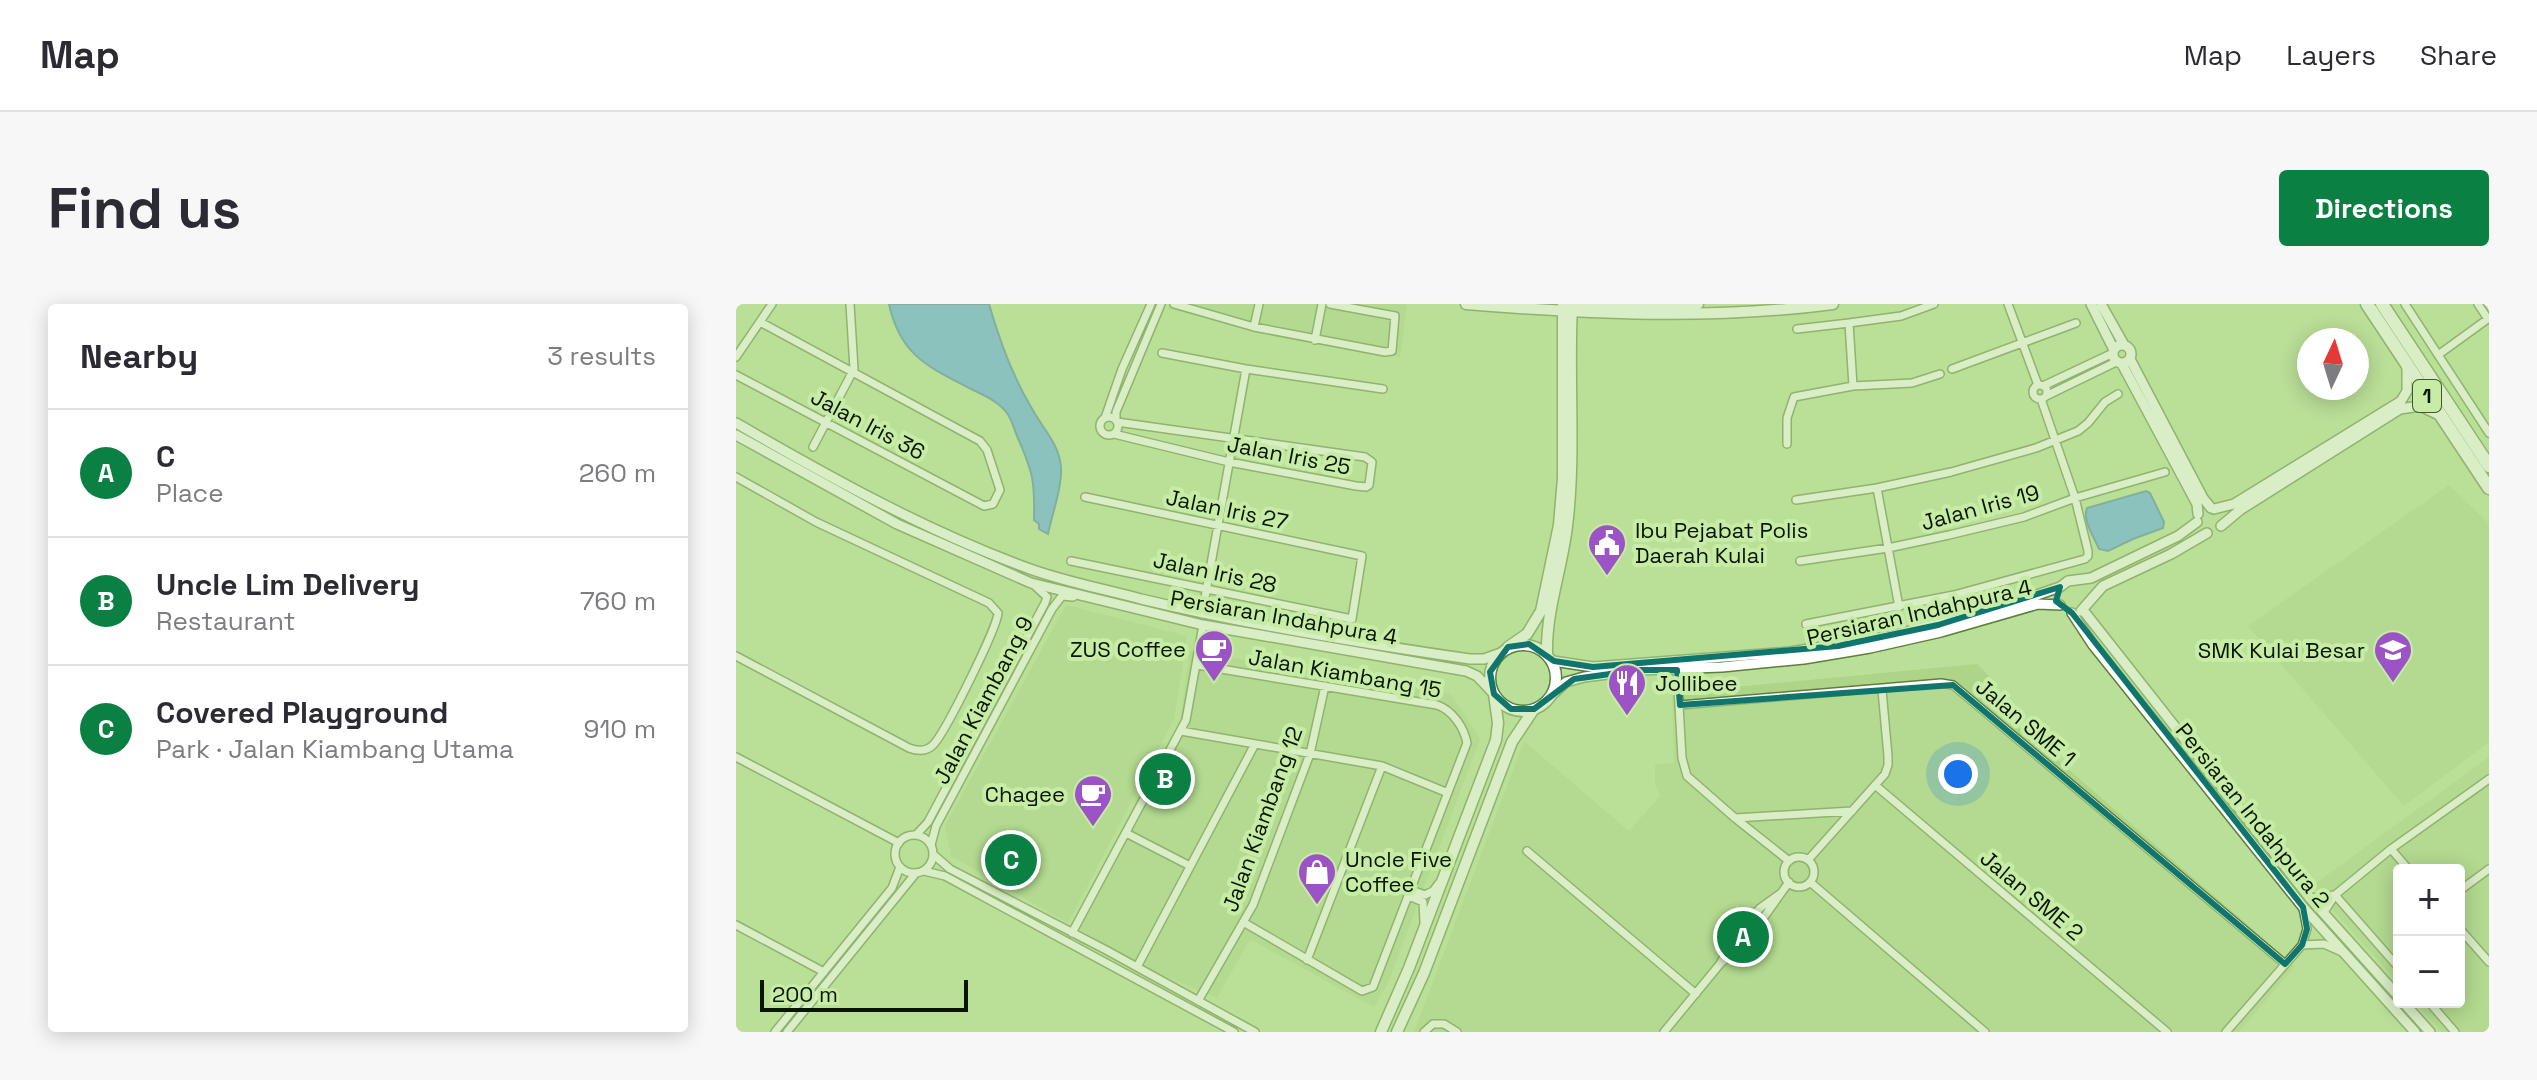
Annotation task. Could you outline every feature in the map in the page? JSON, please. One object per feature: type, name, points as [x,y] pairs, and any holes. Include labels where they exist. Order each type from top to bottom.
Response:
[{"type":"highway","name":"1","points":[[2367,304],[2489,488]]},
{"type":"highway","name":"1","points":[[2382,304],[2489,466]]},
{"type":"main road","points":[[1466,304],[1778,311],[1833,304]]},
{"type":"main road","points":[[1566,308],[1698,304]]},
{"type":"main road","points":[[1381,1032],[1496,740],[1498,723],[1490,683],[1494,661],[1527,634],[1541,611],[1559,525],[1563,478],[1566,308]]},
{"type":"main road","points":[[1494,694],[1511,709],[1534,709],[1548,700],[1557,683],[1547,627],[1567,526],[1572,413],[1566,308]]},
{"type":"main road","points":[[1504,650],[1529,644],[1550,657]]},
{"type":"main road","points":[[1397,1032],[1424,973],[1512,742],[1534,709]]},
{"type":"street","points":[[736,357],[772,304]]},
{"type":"street","points":[[813,447],[853,372],[850,304]]},
{"type":"street","points":[[1151,304],[1122,369],[1105,418],[1100,422],[1100,430],[1107,435],[1114,434],[1118,428],[1116,412],[1161,304]]},
{"type":"street","points":[[1174,304],[1254,327],[1392,351],[1395,316],[1330,304]]},
{"type":"street","points":[[1254,327],[1259,304]]},
{"type":"street","points":[[1315,340],[1322,304]]},
{"type":"street","points":[[1797,329],[1882,320],[1909,308],[1934,304]]},
{"type":"street","points":[[2008,304],[2041,386]]},
{"type":"street","points":[[2091,304],[2197,504],[2199,528],[2207,533]]},
{"type":"street","points":[[2101,304],[2124,345],[2131,351],[2044,397],[2033,394],[2033,390],[2071,373],[2119,357]]},
{"type":"street","points":[[2405,304],[2489,433]]},
{"type":"street","points":[[2438,355],[2488,319],[2478,304]]},
{"type":"street","points":[[760,322],[853,372]]},
{"type":"street","points":[[1849,323],[1853,386]]},
{"type":"street","points":[[1952,369],[2076,323]]},
{"type":"street","points":[[2124,345],[2118,346],[2119,357],[2203,498],[2221,517],[2221,526]]},
{"type":"street","points":[[1162,353],[1383,389]]},
{"type":"street","points":[[2406,364],[2407,391],[2401,401],[2234,504],[2203,510],[2178,536],[2091,578],[2068,581],[2060,587],[2057,596],[2060,605],[2072,613],[2083,610],[2103,586],[2207,533],[2217,531],[2240,510],[2400,409],[2420,406],[2439,415]]},
{"type":"street","points":[[1202,614],[1246,369]]},
{"type":"street","name":"Jalan Iris 36","points":[[736,375],[984,506],[995,502],[1000,490],[982,442],[853,372]]},
{"type":"street","points":[[1787,444],[1787,418],[1794,397],[1853,386],[1912,383],[1940,374]]},
{"type":"street","points":[[1796,500],[1877,488],[1996,461],[2078,431],[2105,402],[2118,394]]},
{"type":"street","points":[[1806,624],[2006,583],[2085,559],[2088,551],[2075,498],[2044,397]]},
{"type":"street","points":[[1105,418],[1116,421]]},
{"type":"street","name":"Jalan Iris 25","points":[[1114,434],[1229,462],[1362,487],[1366,487],[1369,481],[1372,462],[1365,457],[1116,421]]},
{"type":"street","name":"Persiaran Indahpura 4","points":[[736,423],[900,514],[1055,577],[1202,614],[1353,643],[1470,659],[1484,659],[1504,650]]},
{"type":"street","points":[[1146,441],[1149,427]]},
{"type":"street","name":"Persiaran Indahpura 4","points":[[736,435],[897,524],[1031,583],[1203,625],[1466,671],[1477,676],[1494,694]]},
{"type":"street","name":"Jalan Iris 19","points":[[1800,561],[1888,548],[2024,517],[2075,498],[2165,472]]},
{"type":"street","points":[[736,477],[816,522],[989,603],[998,613],[998,620],[948,720],[936,742],[926,750],[909,748],[736,656]]},
{"type":"street","points":[[1877,488],[1899,607]]},
{"type":"street","name":"Jalan Iris 27","points":[[1085,497],[1362,556],[1352,619]]},
{"type":"street","name":"Jalan Iris 28","points":[[1071,561],[1352,619]]},
{"type":"street","points":[[2078,581],[2087,588],[2090,599]]},
{"type":"street","name":"Jalan Kiambang 9","points":[[916,835],[934,812],[1045,603],[1047,597],[1031,583]]},
{"type":"street","name":"Persiaran Indahpura 4","points":[[1550,657],[1593,667],[1838,646],[1938,625],[2060,587]]},
{"type":"street","name":"Jalan Kiambang 9","points":[[931,845],[936,826],[1056,601],[1062,596],[1087,597]]},
{"type":"street","name":"Persiaran Indahpura 4","points":[[1553,694],[1559,686],[1574,679],[1639,670],[1677,670],[1857,651],[1941,632],[2038,604],[2060,605]]},
{"type":"street","name":"Persiaran Indahpura 2","points":[[2083,610],[2310,898],[2393,990]]},
{"type":"street","name":"Persiaran Indahpura 2","points":[[2072,613],[2093,645],[2303,907],[2415,1032]]},
{"type":"street","points":[[1072,933],[1181,731],[1191,700],[1203,625]]},
{"type":"street","name":"Jalan Kiambang 15","points":[[1197,665],[1444,708],[1451,712],[1467,743],[1448,793]]},
{"type":"street","points":[[1677,670],[1682,758],[1687,776],[1789,861]]},
{"type":"street","name":"Jalan SME 1","points":[[1680,705],[1941,683],[1953,685],[2285,964]]},
{"type":"street","name":"Jalan Kiambang 12","points":[[1198,1001],[1253,905],[1310,754],[1325,686]]},
{"type":"street","points":[[1808,860],[1885,774],[1888,765],[1882,690]]},
{"type":"street","points":[[1181,731],[1382,766],[1448,793],[1373,987],[1362,991],[1243,922]]},
{"type":"street","points":[[1137,967],[1255,744]]},
{"type":"street","points":[[736,757],[899,843]]},
{"type":"street","points":[[1307,960],[1382,766]]},
{"type":"street","points":[[2324,912],[2335,895],[2391,849],[2489,779]]},
{"type":"street","name":"Jalan SME 2","points":[[1875,785],[2167,1032]]},
{"type":"street","points":[[1735,818],[1852,811]]},
{"type":"street","points":[[1126,833],[1190,866]]},
{"type":"street","points":[[775,1032],[892,888],[900,867],[896,858],[899,843],[906,837],[916,835],[927,840],[934,855],[950,869],[1255,1032]]},
{"type":"street","points":[[2391,849],[2404,864]]},
{"type":"street","points":[[1527,851],[1696,994]]},
{"type":"street","points":[[787,1032],[920,872],[931,864],[934,855]]},
{"type":"street","points":[[1802,857],[1808,860],[1814,870],[1810,882],[1800,887],[1789,882],[1784,872],[1789,861],[1802,857]]},
{"type":"street","points":[[900,867],[945,876],[1234,1032]]},
{"type":"street","points":[[2465,887],[2489,869]]},
{"type":"street","points":[[1410,893],[1428,894],[1443,878]]},
{"type":"street","points":[[1664,1032],[1720,964],[1731,944],[1760,908],[1781,893],[1789,882]]},
{"type":"street","points":[[1810,882],[1985,1032]]},
{"type":"street","points":[[1410,893],[1424,905],[1422,932]]},
{"type":"street","points":[[2310,898],[2335,895]]},
{"type":"street","points":[[2335,895],[2393,961]]},
{"type":"street","points":[[2226,1032],[2302,945],[2307,929],[2303,907]]},
{"type":"street","points":[[736,925],[824,972]]},
{"type":"street","points":[[2465,935],[2489,962]]},
{"type":"street","points":[[2302,945],[2324,944],[2344,954]]},
{"type":"street","points":[[2408,1008],[2430,1032]]},
{"type":"street","points":[[2434,1008],[2455,1032]]},
{"type":"street","points":[[1424,1032],[1433,1024],[1444,1024],[1457,1032]]},
{"type":"highlighted area","points":[[2060,587],[2056,601],[2072,613],[2303,907],[2307,929],[2302,945],[2285,964],[1953,685],[1680,705],[1677,670],[1639,670],[1574,679],[1534,709],[1511,709],[1494,694],[1490,672],[1508,647],[1529,644],[1554,661],[1593,667],[1838,646],[1938,625]]},
{"type":"shaded area","points":[[1169,304],[1407,305],[1400,357],[1260,332],[1168,309]]},
{"type":"shaded area","name":"SMK Kulai Besar","points":[[2449,485],[2489,524],[2489,742],[2404,806],[2248,626]]},
{"type":"shaded area","points":[[1066,605],[1187,636],[1174,719],[1068,923],[951,856],[945,826]]},
{"type":"shaded area","points":[[1190,651],[1450,693],[1480,739],[1388,983],[1374,1007],[1250,939],[1217,998],[1151,970],[1075,927],[1180,722]]},
{"type":"shaded area","points":[[1977,664],[1993,680],[1986,698],[2295,966],[2239,1032],[1414,1032],[1524,741],[1629,831],[1661,795],[1655,785],[1655,765],[1674,763],[1672,693]]},
{"type":"shaded area","points":[[2489,757],[2489,1032],[2442,1032],[2420,1008],[2465,1008],[2465,864],[2393,864],[2393,977],[2312,886]]},
{"type":"water","points":[[889,304],[989,304],[1018,382],[1060,458],[1060,484],[1048,534],[1039,529],[1039,524],[1034,520],[1030,468],[1007,413],[991,399],[929,366],[908,348],[900,336]]},
{"type":"water","points":[[2146,491],[2150,493],[2164,522],[2163,528],[2108,551],[2099,549],[2087,523],[2087,508]]},
{"type":"place","name":"Ibu Pejabat Polis Daerah Kulai","points":[[1607,577]]},
{"type":"place","name":"ZUS Coffee","points":[[1214,683]]},
{"type":"place","name":"SMK Kulai Besar","points":[[2393,684]]},
{"type":"place","name":"Jollibee","points":[[1627,717]]},
{"type":"place","name":"Uncle Lim Delivery","points":[[1165,779]]},
{"type":"place","name":"Chagee","points":[[1093,828]]},
{"type":"place","name":"Covered Playground","points":[[1011,860]]},
{"type":"place","name":"Uncle Five Coffee","points":[[1317,906]]},
{"type":"place","name":"C","points":[[1743,937]]}]
